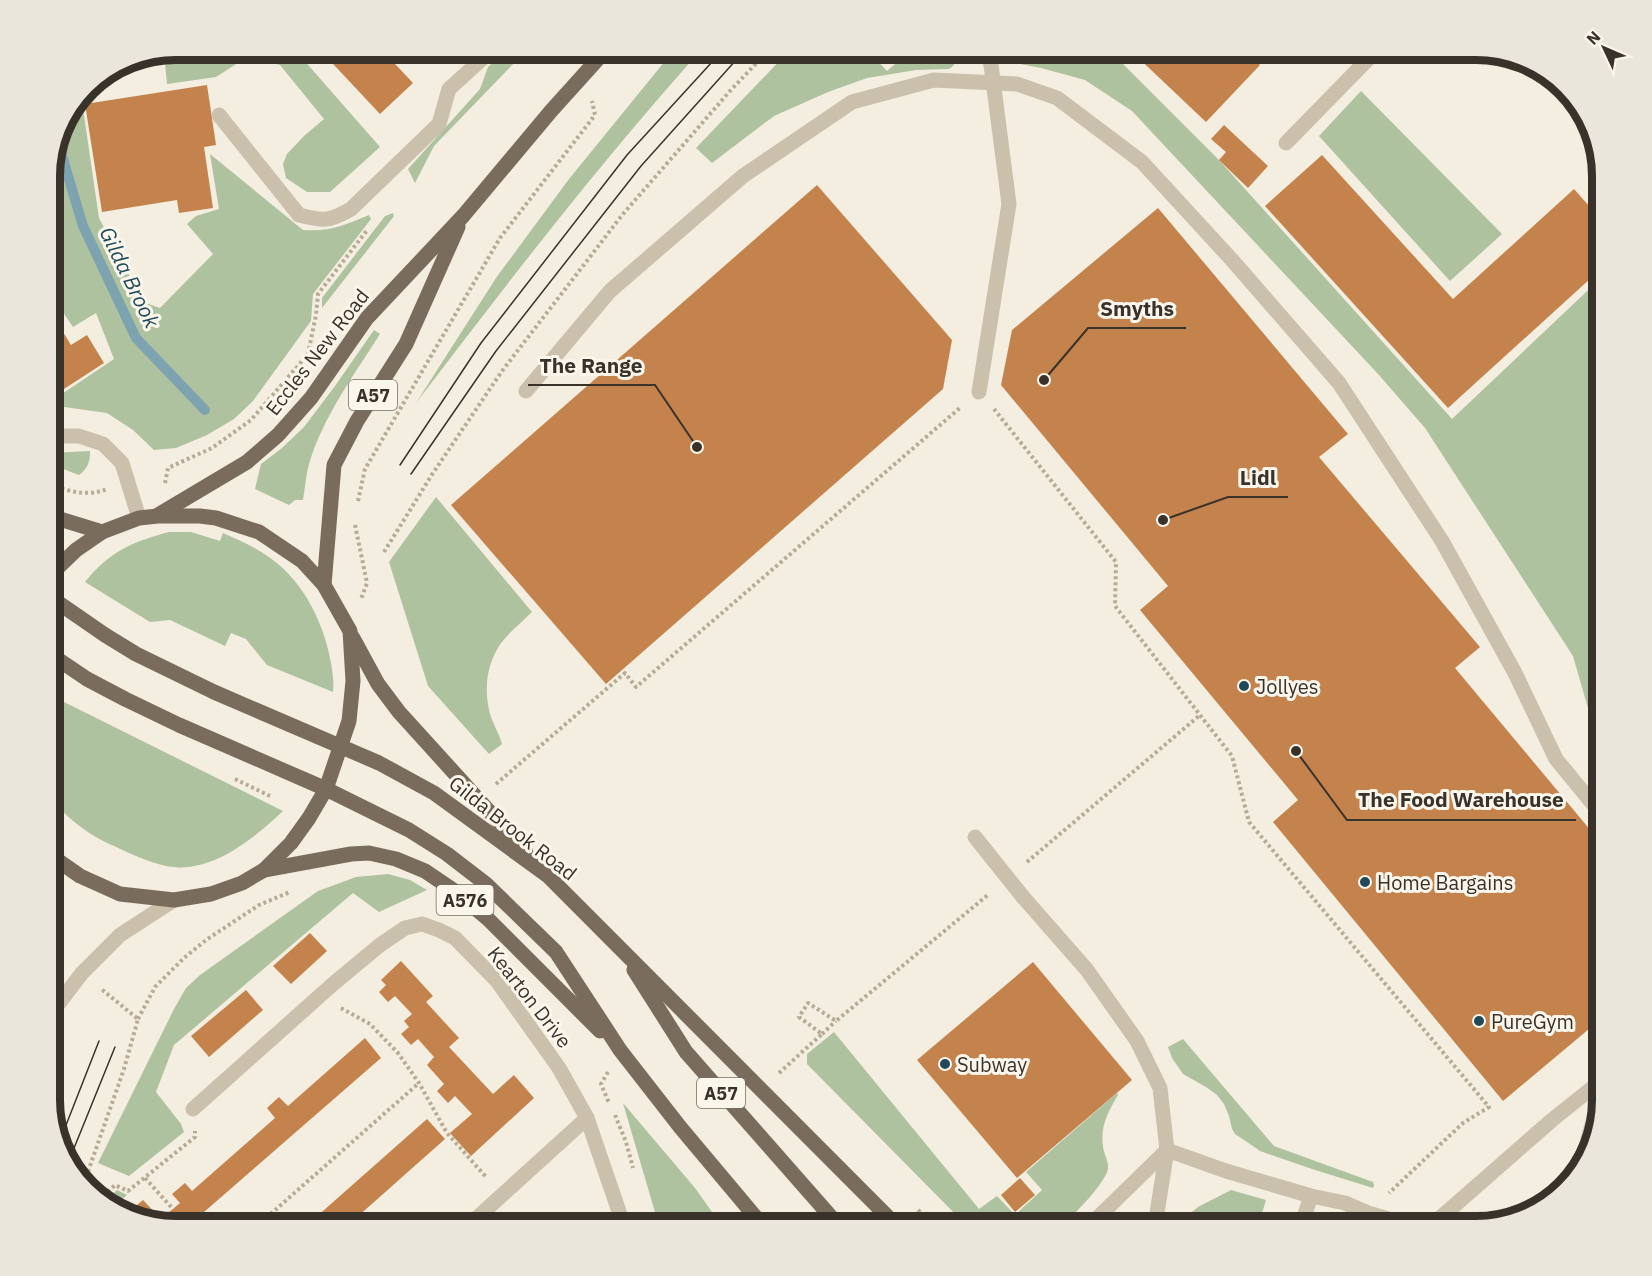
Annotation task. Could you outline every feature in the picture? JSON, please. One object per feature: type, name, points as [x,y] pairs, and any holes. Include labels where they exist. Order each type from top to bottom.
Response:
[{"type":"main road","name":"Eccles New Road","points":[[158,516],[247,462],[279,435],[311,398],[367,318],[463,216],[596,60]]},
{"type":"main road","name":"Eccles New Road","points":[[324,585],[334,465],[357,421],[406,344],[463,216]]},
{"type":"main road","points":[[60,565],[76,550],[102,532],[140,518],[200,516],[216,518],[259,532],[272,540],[302,561],[324,585],[350,631],[357,649],[378,684],[399,712],[548,876]]},
{"type":"main road","points":[[60,519],[102,532]]},
{"type":"main road","name":"Gilda Brook Road","points":[[60,604],[136,654],[214,692],[379,764],[435,793],[548,876],[886,1216]]},
{"type":"main road","points":[[60,862],[80,876],[120,894],[174,900],[211,894],[242,883],[264,870],[291,843],[309,818],[326,789],[342,747],[349,721],[353,681],[350,631]]},
{"type":"main road","name":"A576","points":[[60,661],[87,679],[146,709],[326,789],[409,830],[447,854],[486,884],[556,952],[620,1050],[754,1216]]},
{"type":"main road","name":"A576","points":[[264,870],[351,854],[369,853],[396,859],[425,871],[456,892],[488,919],[620,1050]]},
{"type":"main road","name":"A57","points":[[619,948],[686,1052],[829,1216]]},
{"type":"main road","points":[[735,1194],[749,1216]]},
{"type":"street","points":[[219,115],[299,215],[319,220],[336,218],[351,209],[439,124],[449,89],[481,60]]},
{"type":"street","points":[[980,392],[1009,204],[989,60]]},
{"type":"street","points":[[1286,143],[1367,60]]},
{"type":"street","points":[[526,391],[610,291],[743,176],[852,102],[934,80],[1017,84],[1057,98],[1143,162],[1339,382],[1442,541],[1515,673],[1556,759],[1592,803]]},
{"type":"street","points":[[60,436],[79,436],[103,444],[122,463],[140,518]]},
{"type":"street","points":[[975,837],[1087,970],[1137,1041],[1160,1088],[1167,1150],[1156,1216]]},
{"type":"street","points":[[60,1003],[82,973],[120,935],[174,900]]},
{"type":"street","name":"Kearton Drive","points":[[193,1109],[320,995],[380,945],[405,928],[422,924],[455,938],[497,981],[559,1068],[587,1118],[620,1216]]},
{"type":"street","points":[[1443,1216],[1552,1120],[1592,1088]]},
{"type":"street","points":[[480,1216],[587,1118]]},
{"type":"street","points":[[1167,1150],[1226,1171],[1311,1196],[1345,1203],[1377,1216]]},
{"type":"street","points":[[1100,1216],[1167,1150]]},
{"type":"street","points":[[1305,1216],[1311,1196]]},
{"type":"path","points":[[384,552],[433,473],[502,371],[623,214],[759,60]]},
{"type":"path","points":[[356,510],[365,469],[500,238],[595,115],[587,70]]},
{"type":"path","points":[[158,516],[168,468],[212,448],[251,420],[308,354],[318,294],[377,217],[370,190]]},
{"type":"path","points":[[478,800],[625,673],[636,687],[980,392],[1116,562],[1115,606],[1232,756],[1249,822],[1489,1107],[1463,1123],[1368,1213]]},
{"type":"path","points":[[60,488],[74,493],[98,493],[128,481]]},
{"type":"path","points":[[350,631],[367,583],[354,520]]},
{"type":"path","points":[[761,1090],[836,1021],[1200,715]]},
{"type":"path","points":[[87,1175],[124,1070],[138,1019],[155,987],[184,957],[206,940],[259,905],[300,888]]},
{"type":"path","points":[[82,973],[138,1019]]},
{"type":"path","points":[[320,995],[370,1024],[398,1053],[419,1083],[447,1133],[502,1195]]},
{"type":"path","points":[[822,1034],[799,1017],[808,1003],[836,1021]]},
{"type":"path","points":[[610,1103],[602,1084],[620,1050]]},
{"type":"path","points":[[269,1216],[419,1083]]},
{"type":"path","points":[[106,1193],[115,1185],[128,1191],[195,1137],[193,1109]]},
{"type":"path","points":[[614,1113],[626,1142],[634,1174]]},
{"type":"path","points":[[145,1178],[173,1209]]},
{"type":"green space","points":[[242,60],[216,77],[167,84],[165,61]]},
{"type":"green space","points":[[259,60],[304,60],[380,147],[330,192],[307,192],[286,178],[283,164],[287,154],[324,119],[280,65]]},
{"type":"green space","points":[[496,60],[517,60],[434,146],[415,183],[408,169],[480,89],[488,67]]},
{"type":"green space","points":[[666,60],[692,60],[555,224],[416,403],[496,278],[569,179]]},
{"type":"green space","points":[[780,60],[877,60],[887,71],[900,60],[955,60],[954,65],[949,69],[916,70],[867,78],[828,92],[774,116],[712,163],[696,148]]},
{"type":"green space","points":[[999,60],[1119,60],[1219,160],[1452,419],[1592,286],[1592,722],[1573,656],[1425,428],[1379,375],[1132,111],[1085,80]]},
{"type":"green space","points":[[1361,91],[1502,234],[1450,281],[1319,136]]},
{"type":"green space","points":[[83,107],[99,218],[143,302],[160,308],[213,254],[187,224],[196,216],[219,209],[210,154],[303,230],[330,229],[369,215],[371,219],[313,294],[311,321],[253,401],[234,419],[207,435],[176,448],[154,450],[133,430],[107,413],[60,406],[60,395],[114,359],[96,313],[73,327],[60,308],[60,168],[69,131]]},
{"type":"green space","points":[[393,213],[394,216],[322,308],[322,298],[385,216]]},
{"type":"green space","points":[[374,330],[380,334],[322,430],[308,468],[303,500],[295,500],[289,505],[255,489],[261,464],[304,427]]},
{"type":"green space","points":[[90,451],[85,470],[79,475],[60,468],[60,452]]},
{"type":"green space","points":[[436,497],[532,612],[502,642],[491,662],[487,679],[488,705],[502,744],[489,754],[428,686],[389,562]]},
{"type":"green space","points":[[169,532],[191,532],[220,541],[223,533],[258,550],[282,567],[303,592],[319,622],[329,653],[333,692],[267,665],[246,639],[231,633],[225,646],[170,620],[150,622],[85,582],[94,571],[122,549]]},
{"type":"green space","points":[[60,700],[283,811],[258,833],[230,852],[215,860],[183,867],[166,866],[140,858],[105,842],[60,809]]},
{"type":"green space","points":[[388,874],[410,880],[427,890],[379,912],[353,893],[174,1045],[156,1092],[181,1124],[184,1132],[129,1176],[98,1163],[186,988],[200,975],[318,891],[356,877]]},
{"type":"green space","points":[[834,1032],[979,1209],[997,1196],[1015,1215],[1042,1190],[1026,1172],[1117,1093],[1106,1120],[1102,1139],[1108,1169],[1101,1183],[1072,1216],[957,1216],[807,1064],[807,1054]]},
{"type":"green space","points":[[1183,1039],[1274,1146],[1373,1182],[1373,1188],[1260,1151],[1235,1134],[1224,1104],[1217,1095],[1183,1074],[1172,1058],[1168,1047]]},
{"type":"green space","points":[[623,1103],[695,1188],[715,1216],[656,1216]]},
{"type":"green space","points":[[117,1190],[127,1195],[120,1202],[110,1196]]},
{"type":"green space","points":[[1231,1190],[1266,1200],[1261,1216],[1187,1216],[1198,1207]]},
{"type":"building","points":[[329,60],[391,60],[413,83],[380,114]]},
{"type":"building","points":[[1141,60],[1254,60],[1260,65],[1206,122]]},
{"type":"building","points":[[207,85],[216,145],[204,147],[213,208],[179,213],[177,200],[102,212],[85,104]]},
{"type":"building","points":[[1224,125],[1268,166],[1248,188],[1219,160],[1226,152],[1211,139]]},
{"type":"building","points":[[1322,155],[1453,299],[1574,189],[1590,207],[1592,205],[1592,277],[1448,408],[1265,206]]},
{"type":"building","points":[[817,185],[952,340],[943,389],[606,684],[451,505]]},
{"type":"building","points":[[1158,208],[1348,434],[1319,457],[1480,647],[1455,668],[1592,832],[1592,1026],[1503,1101],[1273,822],[1298,800],[1140,610],[1168,586],[1001,385],[1012,330]]},
{"type":"building","points":[[60,327],[71,345],[87,335],[104,363],[60,392]]},
{"type":"building","points":[[310,933],[327,951],[291,984],[273,966]]},
{"type":"building","points":[[401,961],[433,996],[426,1002],[459,1038],[449,1047],[493,1094],[514,1075],[534,1098],[471,1156],[450,1133],[472,1114],[455,1096],[448,1103],[437,1091],[444,1084],[427,1065],[434,1057],[418,1039],[411,1045],[401,1034],[409,1027],[404,1021],[412,1014],[395,996],[388,1002],[379,992],[386,985],[381,980]]},
{"type":"building","points":[[1033,962],[1132,1080],[1017,1178],[917,1060]]},
{"type":"building","points":[[246,990],[263,1010],[209,1057],[191,1036]]},
{"type":"building","points":[[365,1038],[381,1058],[199,1216],[165,1216],[180,1203],[172,1194],[185,1183],[192,1191],[275,1118],[267,1108],[279,1097],[288,1106]]},
{"type":"building","points":[[427,1119],[445,1139],[358,1216],[317,1216]]},
{"type":"building","points":[[1020,1178],[1035,1195],[1015,1212],[1001,1195]]},
{"type":"building","points":[[143,1200],[157,1214],[133,1208]]},
{"type":"waterway","name":"Gilda Brook","points":[[62,155],[83,226],[136,338],[205,410]]},
{"type":"tram line","points":[[400,465],[481,343],[627,155],[714,60]]},
{"type":"tram line","points":[[411,474],[496,351],[641,166],[736,60]]},
{"type":"tram line","points":[[64,1130],[99,1041]]},
{"type":"tram line","points":[[72,1152],[115,1047]]},
{"type":"place","name":"Smyths","points":[[1044,380]]},
{"type":"place","name":"The Range","points":[[697,447]]},
{"type":"place","name":"Lidl","points":[[1163,520]]},
{"type":"place","name":"Jollyes","points":[[1244,686]]},
{"type":"place","name":"The Food Warehouse","points":[[1296,751]]},
{"type":"place","name":"Home Bargains","points":[[1365,882]]},
{"type":"place","name":"PureGym","points":[[1479,1021]]},
{"type":"place","name":"Subway","points":[[945,1064]]}]
